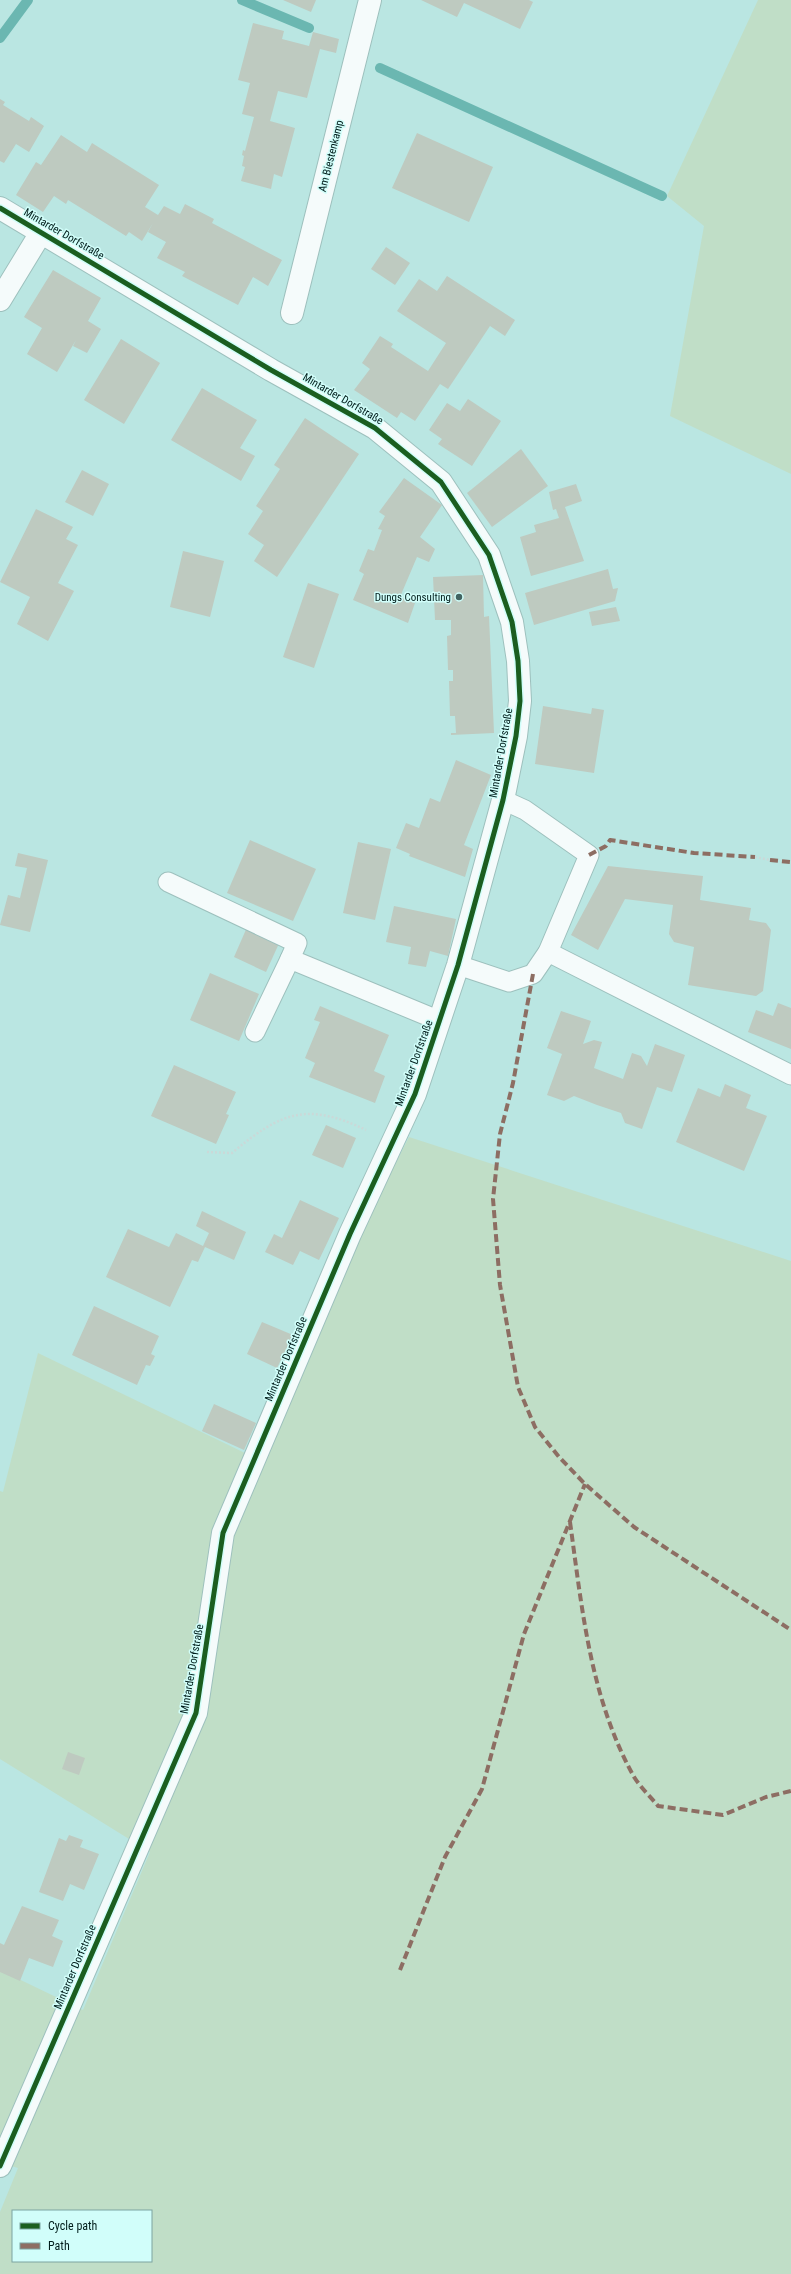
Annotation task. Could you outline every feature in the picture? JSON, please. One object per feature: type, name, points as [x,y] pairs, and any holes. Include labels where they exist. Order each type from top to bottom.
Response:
[{"type":"street","name":"Am Biestenkamp","points":[[292,313],[370,0]]},
{"type":"street","name":"Mintarder Dorfstraße","points":[[0,208],[42,231],[271,370],[375,428],[441,482],[489,555],[512,622],[518,661],[520,701],[516,736],[503,800],[458,965],[415,1094],[350,1234],[223,1533],[196,1713],[0,2166]]},
{"type":"street","points":[[0,300],[42,231]]},
{"type":"lane","name":"Mintarder Dorfstraße","points":[[458,965],[509,982],[533,974],[548,952],[589,855],[530,813],[503,800]]},
{"type":"lane","points":[[168,882],[297,943],[255,1032]]},
{"type":"lane","points":[[548,952],[791,1075]]},
{"type":"lane","points":[[290,958],[440,1021]]},
{"type":"path","points":[[755,858],[770,860]]},
{"type":"path","points":[[207,1152],[232,1153],[261,1129],[289,1116],[315,1112],[347,1121],[393,1143]]},
{"type":"green space","points":[[758,0],[791,0],[791,474],[670,416],[704,226],[667,196]]},
{"type":"green space","points":[[409,1137],[791,1261],[791,2274],[0,2274],[0,2212],[18,2168],[0,2163],[0,1970],[83,2010],[150,1852],[0,1759],[0,1491],[3,1492],[38,1353],[247,1454],[267,1459],[350,1253]]},
{"type":"building","points":[[283,0],[316,0],[311,12]]},
{"type":"building","points":[[421,0],[529,0],[533,2],[520,29],[464,3],[457,17]]},
{"type":"building","points":[[253,23],[284,31],[282,39],[309,46],[313,32],[339,39],[336,53],[320,49],[307,98],[278,91],[270,121],[295,128],[282,177],[274,174],[271,189],[241,181],[245,167],[242,166],[244,156],[242,155],[243,150],[245,151],[254,117],[242,114],[250,83],[238,80]]},
{"type":"building","points":[[0,99],[5,102],[3,105],[29,121],[31,117],[44,126],[29,152],[16,144],[4,163],[0,161]]},
{"type":"building","points":[[417,133],[493,167],[469,222],[392,188]]},
{"type":"building","points":[[61,135],[87,152],[92,143],[159,185],[145,207],[158,215],[164,206],[180,214],[185,204],[214,219],[212,223],[282,260],[268,286],[253,277],[238,305],[182,276],[185,272],[157,258],[166,242],[148,232],[153,223],[142,241],[129,232],[126,236],[68,200],[66,204],[54,196],[43,212],[16,195],[36,162],[41,165]]},
{"type":"building","points":[[386,247],[410,263],[395,285],[371,269]]},
{"type":"building","points":[[53,270],[101,298],[88,321],[101,329],[87,353],[73,346],[76,340],[57,372],[27,354],[42,328],[24,317]]},
{"type":"building","points":[[447,276],[515,320],[505,336],[490,326],[448,389],[440,384],[415,421],[401,412],[397,418],[354,390],[370,369],[362,363],[380,336],[393,344],[391,347],[428,371],[446,343],[397,311],[419,279],[437,291]]},
{"type":"building","points":[[121,339],[160,363],[124,424],[84,400]]},
{"type":"building","points":[[202,388],[257,420],[240,448],[255,456],[241,481],[171,440]]},
{"type":"building","points":[[468,399],[501,421],[472,466],[438,444],[442,439],[429,430],[447,403],[460,411]]},
{"type":"building","points":[[305,418],[359,454],[277,577],[254,561],[264,545],[248,534],[263,511],[256,506],[280,469],[274,465]]},
{"type":"building","points":[[521,449],[548,486],[492,527],[467,493]]},
{"type":"building","points":[[82,470],[109,484],[93,516],[65,502]]},
{"type":"building","points":[[404,478],[442,505],[420,537],[435,549],[429,562],[417,557],[400,597],[415,603],[408,623],[353,600],[364,574],[359,571],[368,549],[374,551],[382,530],[378,529],[385,516],[379,512]]},
{"type":"building","points":[[576,484],[582,501],[565,507],[584,561],[531,576],[520,537],[536,532],[534,525],[559,518],[556,509],[553,510],[549,492]]},
{"type":"building","points":[[36,509],[73,527],[66,539],[78,545],[58,583],[74,591],[48,641],[17,624],[30,597],[0,582]]},
{"type":"building","points":[[183,551],[224,561],[210,617],[170,607]]},
{"type":"building","points":[[608,569],[613,589],[618,588],[615,601],[534,625],[525,593]]},
{"type":"building","points":[[483,575],[484,617],[489,616],[494,733],[451,735],[451,733],[456,733],[455,716],[450,716],[449,681],[453,681],[453,670],[448,670],[447,636],[451,635],[451,620],[435,620],[433,577]]},
{"type":"building","points":[[308,583],[339,594],[314,668],[283,657]]},
{"type":"building","points":[[616,607],[620,621],[592,626],[589,612]]},
{"type":"building","points":[[543,706],[591,714],[592,708],[604,710],[594,773],[535,764]]},
{"type":"building","points":[[456,760],[491,775],[464,845],[473,849],[465,877],[409,856],[410,854],[396,848],[406,823],[419,828],[430,798],[440,802]]},
{"type":"building","points":[[250,840],[316,869],[293,921],[227,893]]},
{"type":"building","points":[[358,842],[391,849],[375,920],[343,913]]},
{"type":"building","points":[[18,853],[48,860],[30,932],[0,925],[8,895],[20,898],[27,868],[15,866]]},
{"type":"building","points":[[608,866],[703,876],[700,900],[751,908],[749,920],[766,923],[771,930],[763,991],[756,996],[688,985],[694,947],[674,942],[669,934],[673,905],[625,899],[598,950],[571,935]]},
{"type":"building","points":[[394,906],[456,919],[448,956],[430,951],[426,967],[408,964],[411,947],[386,942]]},
{"type":"building","points":[[248,925],[281,939],[266,972],[234,957]]},
{"type":"building","points":[[210,973],[259,994],[239,1041],[190,1020]]},
{"type":"building","points":[[778,1003],[791,1008],[791,1049],[748,1032],[756,1010],[773,1016]]},
{"type":"building","points":[[320,1006],[389,1035],[374,1071],[385,1076],[375,1103],[309,1077],[315,1063],[305,1058],[320,1022],[314,1020]]},
{"type":"building","points":[[561,1011],[591,1021],[583,1044],[594,1040],[602,1042],[594,1068],[623,1079],[632,1053],[641,1056],[647,1066],[655,1044],[685,1055],[672,1092],[657,1087],[642,1129],[625,1123],[621,1113],[574,1096],[564,1101],[547,1095],[562,1054],[547,1048]]},
{"type":"building","points":[[174,1065],[236,1092],[226,1114],[229,1115],[216,1144],[151,1116]]},
{"type":"building","points":[[725,1084],[751,1095],[746,1108],[767,1116],[744,1171],[676,1142],[698,1088],[720,1097]]},
{"type":"building","points":[[326,1125],[356,1138],[343,1168],[312,1155]]},
{"type":"building","points":[[300,1200],[339,1218],[319,1260],[300,1251],[293,1265],[265,1252],[274,1234],[282,1238]]},
{"type":"building","points":[[202,1211],[246,1232],[234,1260],[205,1247],[198,1262],[192,1260],[170,1307],[106,1277],[128,1229],[169,1247],[176,1233],[203,1246],[209,1233],[196,1226]]},
{"type":"building","points":[[94,1306],[159,1336],[151,1354],[155,1356],[150,1366],[146,1365],[137,1385],[72,1355]]},
{"type":"building","points":[[262,1322],[293,1335],[277,1368],[247,1354]]},
{"type":"building","points":[[214,1404],[256,1423],[244,1450],[202,1431]]},
{"type":"building","points":[[68,1752],[85,1758],[79,1775],[62,1769]]},
{"type":"building","points":[[69,1835],[83,1840],[80,1847],[99,1854],[84,1890],[70,1884],[63,1901],[39,1892],[59,1838],[66,1841]]},
{"type":"building","points":[[22,1906],[59,1920],[52,1936],[63,1941],[53,1967],[29,1958],[20,1981],[0,1972],[0,1943],[4,1945]]},
{"type":"waterway","points":[[0,38],[28,0]]},
{"type":"waterway","points":[[242,0],[309,28]]},
{"type":"waterway","points":[[380,68],[662,196]]},
{"type":"marked path","points":[[589,855],[606,846],[610,840],[694,853],[755,857]]},
{"type":"marked path","points":[[770,860],[791,862]]},
{"type":"marked path","points":[[533,974],[513,1083],[500,1134],[493,1199],[500,1285],[518,1387],[535,1427],[559,1457],[585,1484],[634,1527],[791,1630]]},
{"type":"marked path","points":[[400,1970],[445,1857],[482,1789],[524,1634],[585,1484]]},
{"type":"marked path","points":[[570,1522],[584,1619],[597,1683],[618,1745],[635,1779],[641,1787],[658,1806],[723,1815],[766,1797],[791,1791]]},
{"type":"cycle path","points":[[0,208],[271,370],[375,428],[441,482],[489,555],[512,622],[518,661],[520,701],[516,736],[503,800],[458,965],[415,1094],[350,1234],[223,1533],[196,1713],[0,2166]]},
{"type":"place","name":"Dungs Consulting","points":[[459,597]]}]
